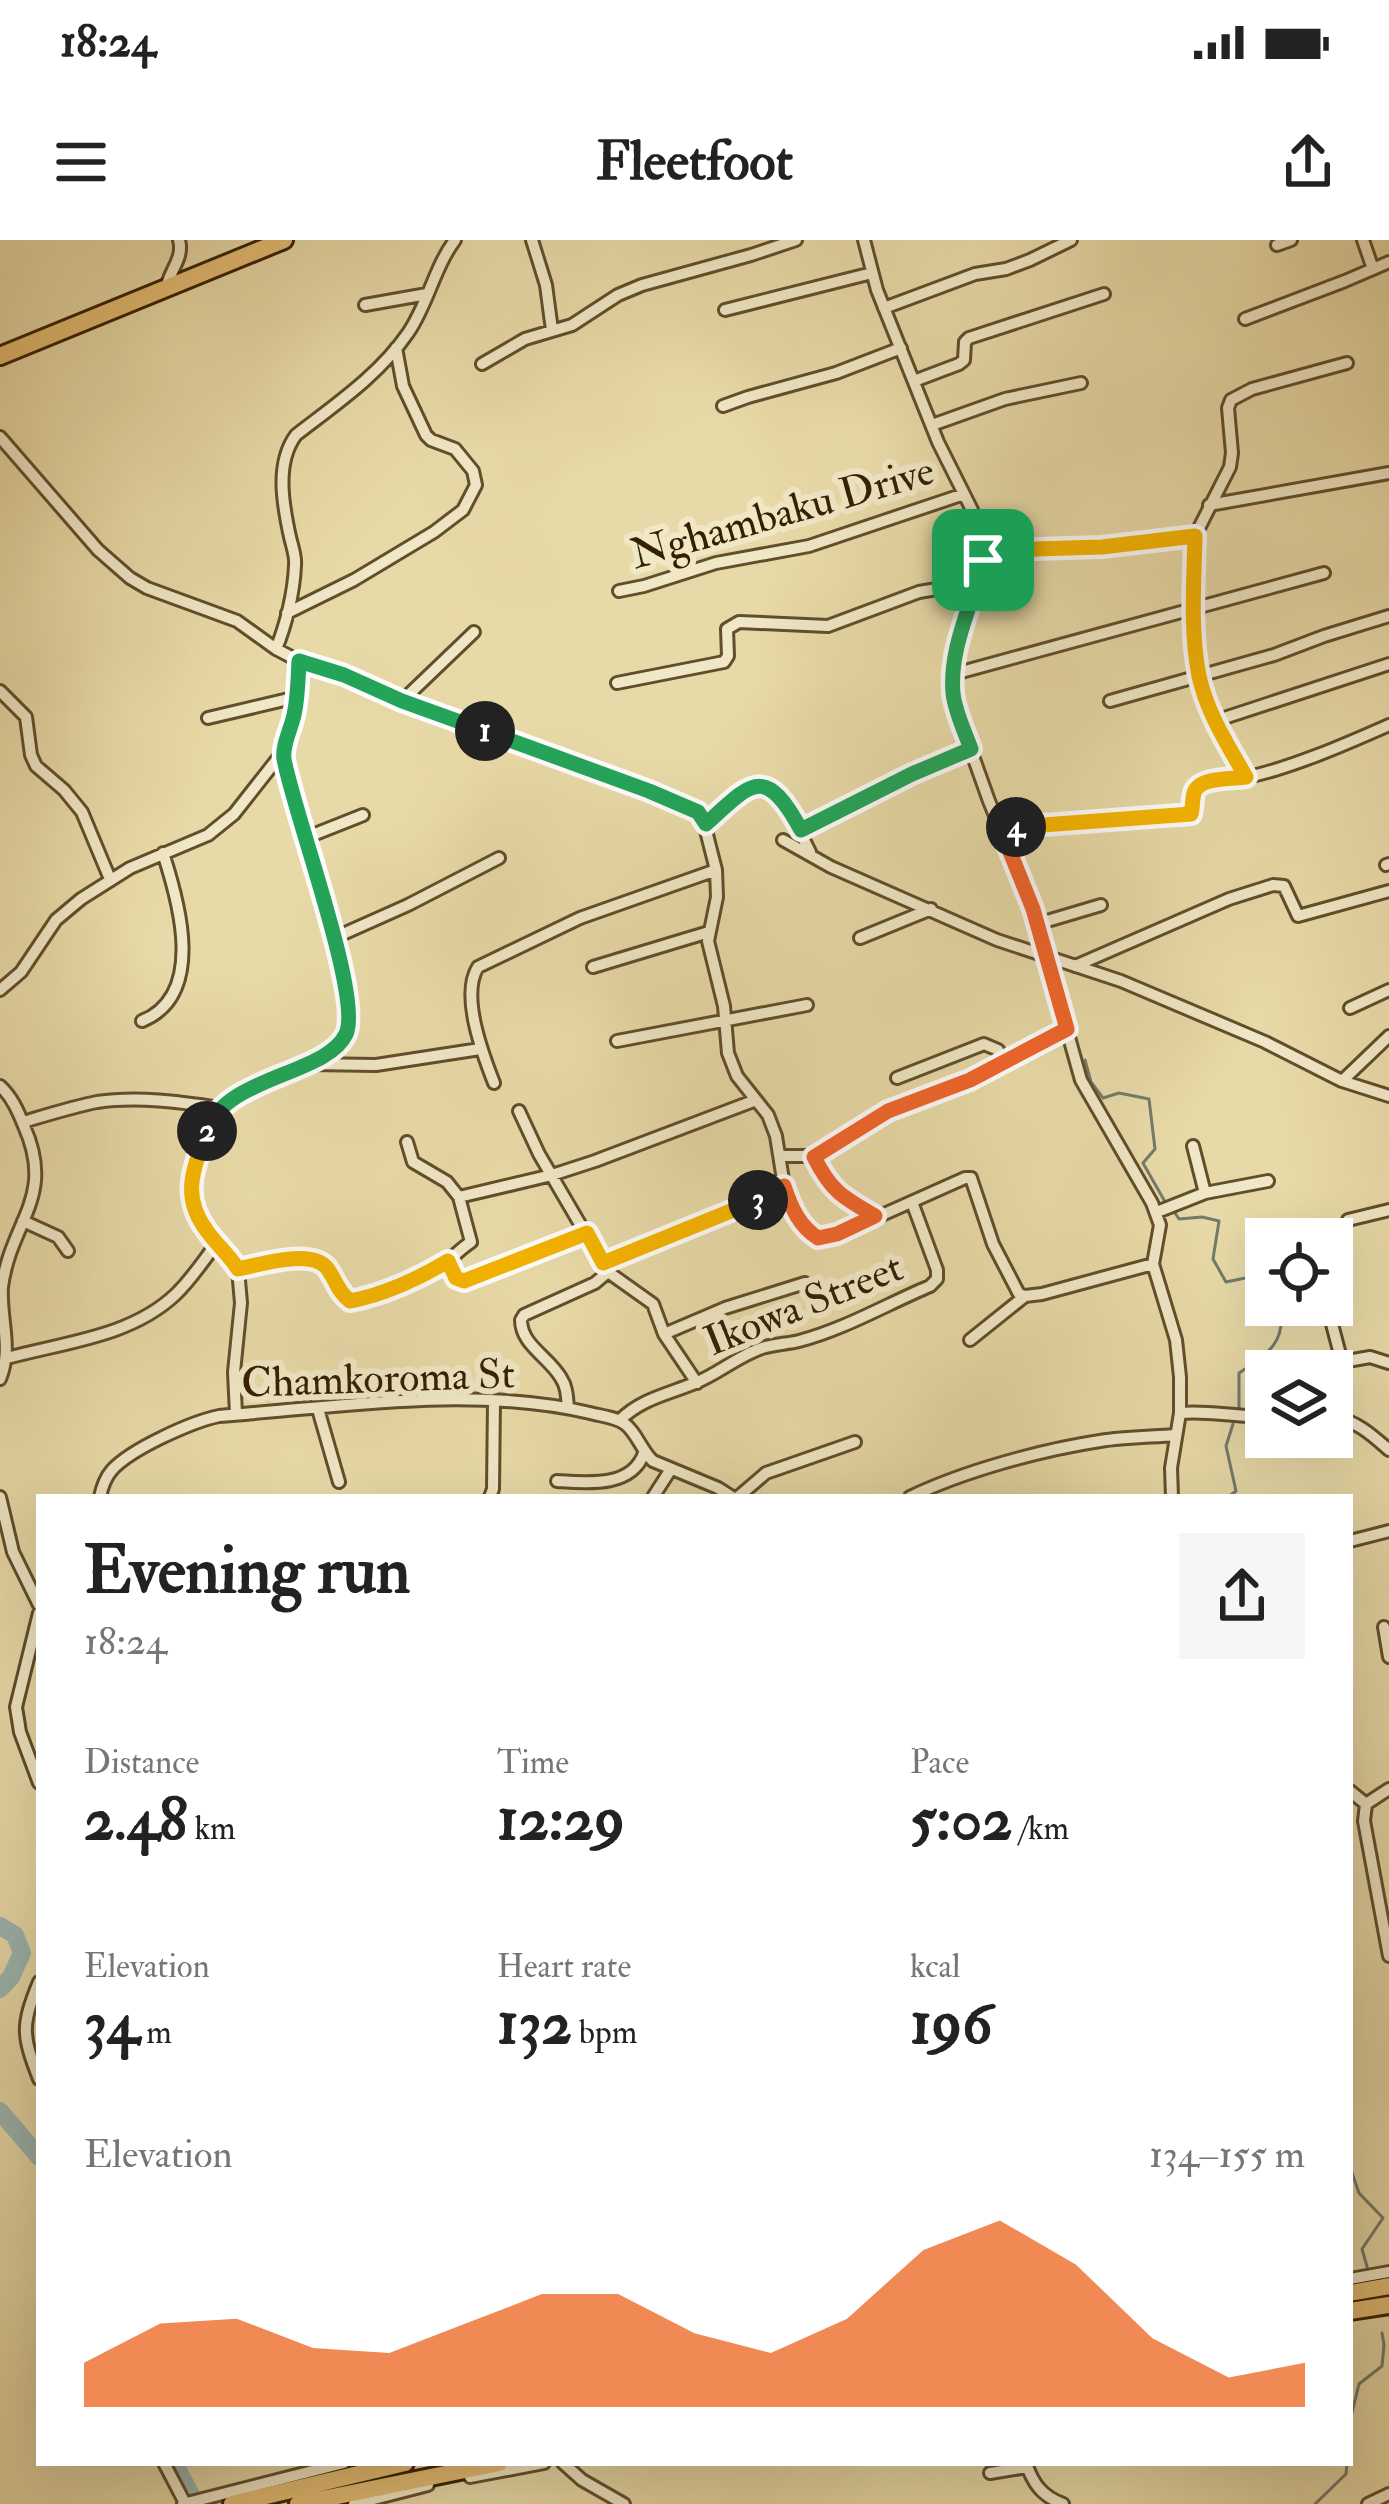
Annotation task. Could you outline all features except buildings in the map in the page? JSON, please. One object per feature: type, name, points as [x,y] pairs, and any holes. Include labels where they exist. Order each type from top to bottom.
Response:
[{"type":"highway","points":[[0,356],[284,240]]},
{"type":"highway","points":[[1353,2292],[1389,2286]]},
{"type":"highway","points":[[1353,2311],[1389,2305]]},
{"type":"highway","points":[[231,2497],[390,2466]]},
{"type":"highway","points":[[298,2504],[483,2466]]},
{"type":"street","points":[[166,288],[181,257],[179,240]]},
{"type":"street","points":[[276,650],[296,564],[283,491],[288,446],[379,369],[410,332],[455,240]]},
{"type":"street","points":[[532,240],[546,285],[552,329]]},
{"type":"street","points":[[482,364],[525,339],[572,325],[642,285],[796,240]]},
{"type":"street","points":[[864,240],[884,308],[977,524],[983,560],[957,643],[955,701],[1037,924],[1081,1080],[1157,1213],[1160,1234],[1153,1264],[1176,1340],[1180,1413],[1172,1494]]},
{"type":"street","points":[[884,308],[975,274],[1018,264],[1072,240]]},
{"type":"street","points":[[1276,245],[1292,240]]},
{"type":"street","points":[[1363,240],[1372,269]]},
{"type":"street","points":[[1245,319],[1389,262]]},
{"type":"street","points":[[725,310],[872,273]]},
{"type":"street","points":[[365,305],[427,294]]},
{"type":"street","points":[[914,381],[959,364],[969,338],[1104,294]]},
{"type":"street","points":[[287,613],[434,532],[463,510],[476,485],[473,471],[455,449],[426,435],[403,386],[396,348]]},
{"type":"street","points":[[723,406],[836,373],[901,348]]},
{"type":"street","points":[[1246,777],[1215,721],[1199,675],[1195,536],[1230,467],[1231,400],[1252,388],[1347,363]]},
{"type":"street","points":[[932,424],[1005,399],[1081,382]]},
{"type":"street","points":[[0,437],[98,550],[130,578],[160,595],[237,621],[299,661],[698,812],[706,824],[716,870],[710,957],[721,992],[728,1053],[734,1070],[773,1127],[791,1207],[818,1238],[971,1178],[1001,1261],[1015,1290],[1024,1296]]},
{"type":"street","points":[[1208,506],[1389,473]]},
{"type":"street","name":"Nghambaku Drive","points":[[619,590],[694,568],[809,546],[964,494]]},
{"type":"street","points":[[983,560],[1035,549],[1195,536]]},
{"type":"street","points":[[954,674],[1324,573]]},
{"type":"street","points":[[617,683],[724,662],[727,629],[740,622],[828,626],[919,592],[978,582]]},
{"type":"street","points":[[1110,701],[1274,655],[1389,616]]},
{"type":"street","points":[[402,701],[474,632]]},
{"type":"street","points":[[0,990],[23,968],[56,920],[81,898],[110,879],[224,825],[283,753],[297,697],[299,661]]},
{"type":"street","points":[[1215,721],[1389,664]]},
{"type":"street","points":[[0,691],[26,717],[36,766],[82,812],[110,879]]},
{"type":"street","points":[[208,718],[297,697]]},
{"type":"street","points":[[1000,827],[1191,814],[1197,786],[1246,777],[1389,725]]},
{"type":"street","points":[[801,830],[971,749]]},
{"type":"street","points":[[236,1414],[238,1269],[196,1214],[190,1188],[211,1119],[220,1108],[307,1064],[347,1033],[334,938],[283,753]]},
{"type":"street","points":[[706,824],[735,796],[759,786],[774,791],[812,855]]},
{"type":"street","points":[[305,838],[363,815]]},
{"type":"street","points":[[783,840],[831,867],[998,940],[1101,972],[1265,1042],[1342,1081],[1389,1096]]},
{"type":"street","points":[[142,1021],[164,1005],[183,960],[176,898],[163,853]]},
{"type":"street","points":[[334,938],[499,857]]},
{"type":"street","points":[[494,1084],[480,1049],[472,981],[478,967],[580,918],[716,870]]},
{"type":"street","points":[[1075,966],[1217,903],[1273,885],[1284,886],[1298,916],[1389,891]]},
{"type":"street","points":[[1037,924],[1101,904]]},
{"type":"street","points":[[860,938],[932,909]]},
{"type":"street","points":[[593,968],[709,932]]},
{"type":"street","points":[[1350,1008],[1389,990]]},
{"type":"street","points":[[616,1041],[807,1005]]},
{"type":"street","points":[[780,1156],[814,1157],[895,1108],[970,1080],[1067,1029]]},
{"type":"street","points":[[1342,1081],[1389,1036]]},
{"type":"street","points":[[897,1078],[985,1045],[998,1050],[1006,1063]]},
{"type":"street","points":[[307,1064],[376,1065],[480,1049]]},
{"type":"street","points":[[0,1086],[8,1093],[33,1148],[37,1179],[3,1282],[1,1315],[7,1358],[0,1379]]},
{"type":"street","points":[[22,1122],[76,1106],[120,1100],[220,1108]]},
{"type":"street","points":[[459,1197],[552,1175],[756,1100]]},
{"type":"street","points":[[518,1111],[605,1267],[653,1304],[664,1334],[697,1383]]},
{"type":"street","points":[[238,1269],[314,1259],[327,1268],[344,1297],[354,1301],[429,1273],[448,1261],[471,1242],[459,1197],[447,1182],[413,1162],[407,1142]]},
{"type":"street","points":[[1193,1146],[1204,1193]]},
{"type":"street","points":[[814,1157],[835,1191],[875,1216]]},
{"type":"street","points":[[1157,1213],[1204,1193],[1268,1181]]},
{"type":"street","points":[[568,1408],[561,1376],[523,1335],[524,1315],[595,1283],[605,1267],[784,1186]]},
{"type":"street","name":"Ikowa Street","points":[[620,1420],[652,1398],[697,1383],[763,1348],[865,1316],[930,1286],[938,1270],[912,1202]]},
{"type":"street","points":[[1353,1219],[1389,1210]]},
{"type":"street","points":[[23,1221],[58,1237],[68,1251]]},
{"type":"street","points":[[448,1261],[456,1278],[464,1281],[587,1233]]},
{"type":"street","points":[[7,1358],[139,1322],[176,1294],[217,1243]]},
{"type":"street","points":[[970,1340],[1024,1296],[1153,1264]]},
{"type":"street","points":[[664,1334],[725,1308],[805,1283]]},
{"type":"street","points":[[1353,1361],[1370,1357],[1389,1363]]},
{"type":"street","points":[[491,1494],[494,1401]]},
{"type":"street","name":"Chamkoroma St","points":[[101,1494],[108,1474],[120,1463],[193,1423],[219,1416],[494,1401],[568,1408],[620,1420]]},
{"type":"street","points":[[318,1408],[339,1482]]},
{"type":"street","points":[[1180,1413],[1228,1412],[1245,1417]]},
{"type":"street","points":[[620,1420],[644,1453],[730,1494]]},
{"type":"street","points":[[1353,1424],[1389,1450]]},
{"type":"street","points":[[918,1494],[1056,1450],[1104,1440],[1176,1435]]},
{"type":"street","points":[[739,1494],[766,1473],[855,1442]]},
{"type":"street","points":[[557,1481],[618,1478],[636,1469],[644,1453]]},
{"type":"street","points":[[655,1494],[671,1469]]},
{"type":"street","points":[[0,1497],[13,1552],[36,1602]]},
{"type":"street","points":[[1353,1540],[1389,1531]]},
{"type":"street","points":[[36,1622],[16,1707],[36,1775]]},
{"type":"street","points":[[1384,1627],[1389,1657]]},
{"type":"street","points":[[1366,1804],[1389,1789]]},
{"type":"street","points":[[1353,1793],[1366,1804]]},
{"type":"street","points":[[1366,1804],[1364,1821],[1389,1956]]},
{"type":"street","points":[[36,1991],[24,2028],[36,2071]]},
{"type":"street","points":[[1353,2278],[1389,2272]]},
{"type":"street","points":[[165,2466],[184,2504],[231,2497],[297,2468]]},
{"type":"street","points":[[354,2504],[529,2466]]},
{"type":"street","points":[[566,2466],[624,2504]]},
{"type":"street","points":[[990,2474],[1023,2466]]},
{"type":"street","points":[[1027,2466],[1041,2500],[1063,2504]]},
{"type":"street","points":[[1368,2504],[1389,2494]]},
{"type":"waterway","points":[[1085,1060],[1091,1082],[1103,1098],[1119,1093],[1149,1099],[1155,1149],[1143,1163],[1164,1200]]},
{"type":"waterway","points":[[1175,1213],[1179,1219],[1219,1221],[1213,1259],[1226,1282],[1245,1278]]},
{"type":"waterway","points":[[1239,1407],[1239,1373],[1273,1346],[1281,1326]]},
{"type":"waterway","points":[[1232,1494],[1236,1491],[1226,1446],[1233,1424]]},
{"type":"waterway","points":[[0,1926],[15,1935],[22,1953],[0,1989]]},
{"type":"waterway","points":[[0,2111],[36,2153]]},
{"type":"waterway","points":[[1353,2176],[1359,2193],[1383,2218],[1362,2249],[1368,2270]]},
{"type":"waterway","points":[[1353,2409],[1359,2384],[1382,2366],[1382,2333]]},
{"type":"waterway","points":[[176,2466],[196,2504]]},
{"type":"waterway","points":[[1315,2504],[1346,2474],[1347,2466]]},
{"type":"route","points":[[1195,536],[1199,675],[1208,706],[1246,777],[1197,786],[1191,814],[1000,827],[1033,909],[1067,1029],[970,1080],[888,1111],[814,1157],[835,1191],[875,1216],[818,1238],[791,1207],[784,1186],[603,1263],[587,1233],[464,1281],[456,1278],[448,1261],[429,1273],[354,1301],[344,1297],[327,1268],[314,1259],[238,1269],[204,1228],[192,1200],[192,1174],[211,1119],[236,1097],[332,1049],[343,1040],[348,1027],[334,938],[283,753],[295,712],[299,661],[649,791],[698,812],[706,824],[741,791],[767,788],[779,797],[801,830],[971,749],[955,701],[954,674],[957,643],[983,560],[1035,549],[1195,536]]}]
